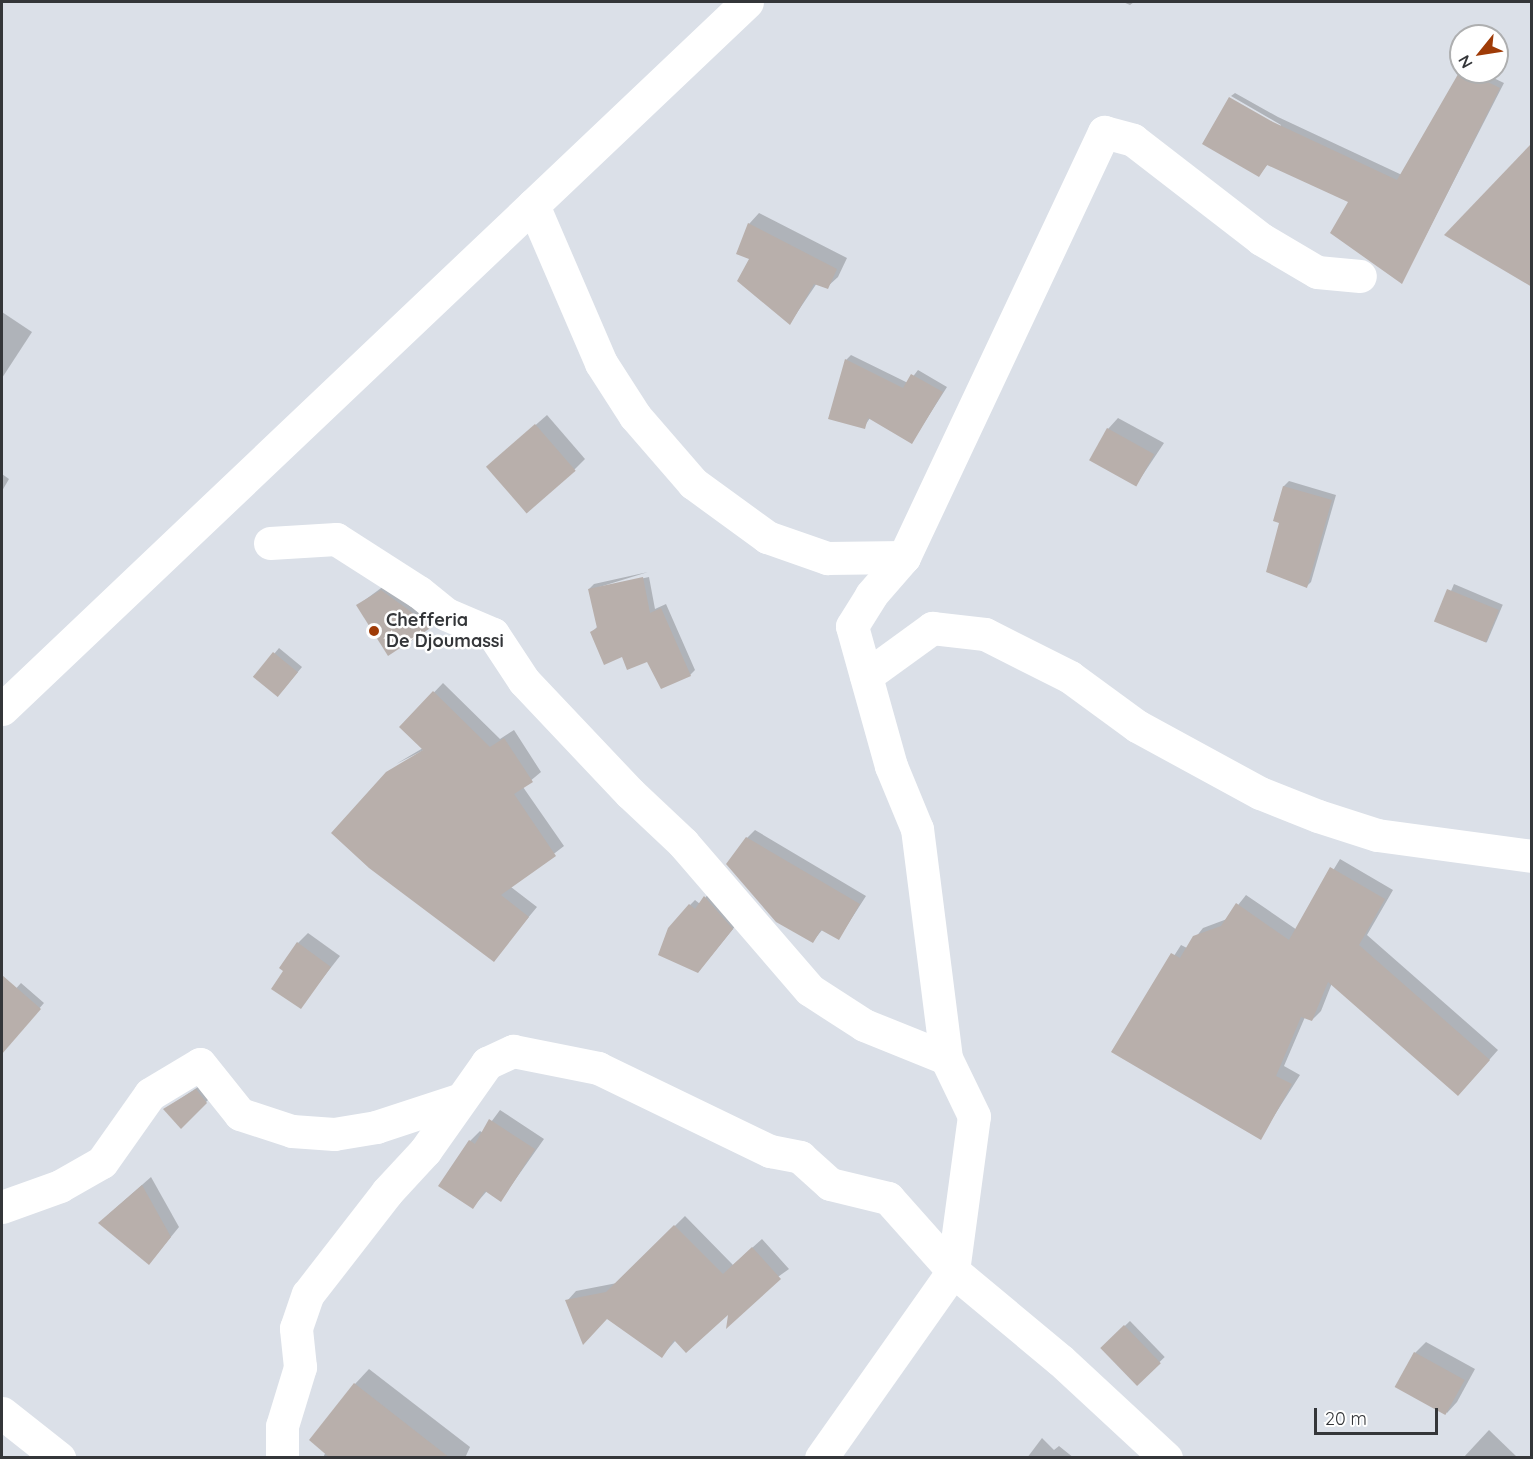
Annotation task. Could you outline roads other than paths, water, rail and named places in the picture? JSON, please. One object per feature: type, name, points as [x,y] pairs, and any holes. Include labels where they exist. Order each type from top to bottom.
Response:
[{"type":"street","points":[[2,709],[747,2]]},
{"type":"street","points":[[821,1458],[953,1271],[974,1116],[946,1058],[917,829],[891,766],[852,626],[871,595],[903,557],[1104,132],[1133,140],[1261,239],[1317,272],[1360,276]]},
{"type":"street","points":[[533,205],[601,363],[635,416],[693,483],[767,537],[827,558],[903,557]]},
{"type":"street","points":[[270,543],[336,539],[446,614],[493,634],[524,681],[683,843],[810,990],[864,1025],[946,1058]]},
{"type":"street","points":[[866,676],[932,628],[985,634],[1070,677],[1137,726],[1260,793],[1309,813],[1377,834],[1532,856]]},
{"type":"street","points":[[282,1458],[282,1426],[300,1367],[296,1328],[308,1294],[387,1192],[425,1151],[458,1100],[487,1063],[513,1051],[598,1068],[770,1151],[800,1157],[830,1184],[888,1198],[953,1271],[1060,1360],[1166,1458]]},
{"type":"street","points":[[2,1207],[60,1186],[102,1162],[150,1094],[200,1064],[240,1114],[292,1131],[334,1134],[376,1127],[458,1100]]},
{"type":"street","points":[[2,1413],[59,1458]]},
{"type":"place","name":"Chefferia De Djoumassi","points":[[374,631]]}]
